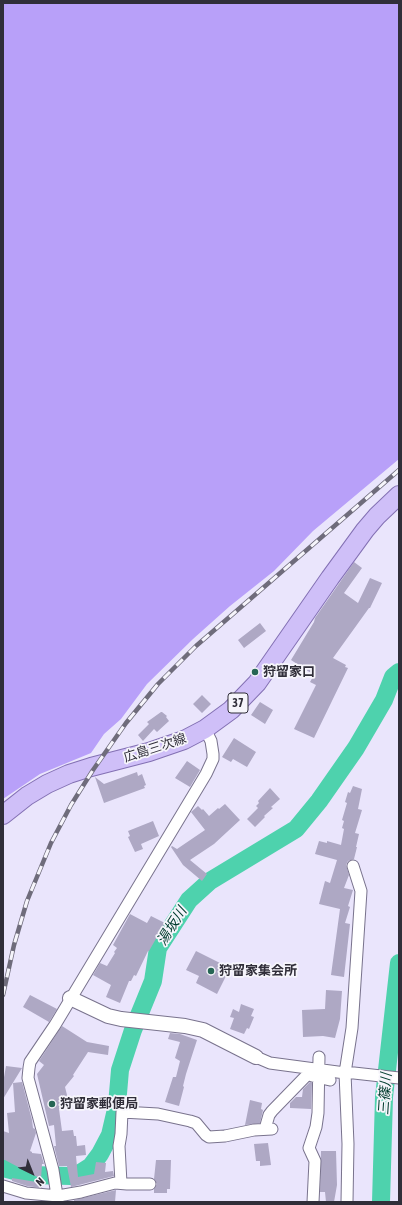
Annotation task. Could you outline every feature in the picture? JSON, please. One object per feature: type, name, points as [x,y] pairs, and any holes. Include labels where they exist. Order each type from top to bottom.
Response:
[{"type":"main road","name":"広島三次線","points":[[3,814],[27,796],[47,784],[69,774],[91,767],[167,747],[205,729],[231,710],[257,683],[357,540],[377,516],[399,495]]},
{"type":"street","points":[[58,1199],[53,1170],[28,1075],[30,1062],[206,774],[213,759],[213,754],[211,741],[205,729]]},
{"type":"street","points":[[347,1202],[349,1073],[362,891],[353,866]]},
{"type":"street","points":[[70,998],[108,1016],[121,1019],[185,1026],[204,1030],[270,1063],[285,1065],[323,1076]]},
{"type":"street","points":[[313,1202],[315,1161],[309,1148],[316,1127],[323,1076],[319,1057]]},
{"type":"street","points":[[285,1065],[290,1071],[307,1075],[323,1076],[349,1073],[399,1078]]},
{"type":"street","points":[[121,1183],[119,1146],[122,1112],[158,1114],[190,1121],[196,1123],[206,1136],[209,1137],[268,1129],[269,1115],[276,1105],[307,1075]]},
{"type":"street","points":[[3,1186],[26,1193],[58,1199],[115,1183],[150,1184]]},
{"type":"shaded area","points":[[3,3],[399,3],[399,459],[313,531],[274,571],[230,606],[193,639],[147,684],[121,719],[104,734],[91,753],[40,774],[3,799]]},
{"type":"building","points":[[354,562],[362,568],[344,593],[358,603],[370,578],[382,583],[370,608],[333,658],[346,665],[345,667],[348,668],[314,738],[294,729],[316,685],[310,682],[314,675],[291,660],[315,618]]},
{"type":"building","points":[[260,623],[266,631],[244,648],[238,640]]},
{"type":"building","points":[[202,695],[211,704],[202,713],[193,704]]},
{"type":"building","points":[[260,702],[273,710],[265,724],[251,715]]},
{"type":"building","points":[[161,712],[167,716],[166,717],[169,721],[157,732],[154,729],[143,741],[138,735],[149,724],[147,722]]},
{"type":"building","points":[[234,738],[256,752],[247,767],[233,759],[231,762],[222,757]]},
{"type":"building","points":[[187,761],[200,770],[190,787],[175,778]]},
{"type":"building","points":[[137,772],[138,776],[142,774],[146,785],[144,786],[145,788],[104,803],[95,777],[104,784]]},
{"type":"building","points":[[353,786],[362,789],[358,809],[362,810],[355,833],[359,834],[354,859],[348,861],[346,865],[349,875],[344,888],[353,890],[345,923],[350,924],[344,977],[331,975],[340,909],[319,904],[325,881],[330,883],[337,860],[315,854],[319,841],[327,843],[327,841],[341,845],[344,829],[342,828],[344,821],[342,820],[347,803],[345,802],[348,792],[350,793]]},
{"type":"building","points":[[270,788],[280,799],[271,807],[273,808],[255,827],[247,819],[258,808],[256,806],[259,803],[258,801]]},
{"type":"building","points":[[225,804],[240,820],[214,844],[190,860],[207,874],[202,881],[183,865],[171,847],[172,846],[177,849],[205,830],[191,812],[198,806],[209,816]]},
{"type":"building","points":[[153,821],[159,836],[141,844],[143,849],[135,852],[128,837],[130,836],[128,831]]},
{"type":"building","points":[[130,914],[147,923],[151,916],[165,923],[148,951],[136,976],[134,975],[131,981],[129,981],[120,1003],[106,997],[111,985],[93,975],[100,963],[107,966],[115,953],[114,952],[117,948],[113,945]]},
{"type":"building","points":[[196,951],[230,968],[217,994],[196,983],[199,976],[186,970]]},
{"type":"building","points":[[326,990],[342,991],[340,1019],[335,1038],[323,1036],[303,1037],[302,1010],[325,1009]]},
{"type":"building","points":[[30,995],[57,1009],[49,1022],[23,1007]]},
{"type":"building","points":[[241,1004],[254,1009],[251,1016],[254,1017],[249,1029],[247,1028],[244,1034],[230,1029],[234,1018],[230,1017],[233,1009],[239,1012]]},
{"type":"building","points":[[62,1026],[87,1042],[109,1046],[108,1055],[88,1052],[73,1075],[74,1076],[65,1087],[70,1107],[59,1109],[62,1131],[73,1130],[74,1136],[76,1136],[77,1146],[85,1145],[86,1155],[76,1156],[78,1177],[94,1174],[96,1162],[106,1163],[105,1172],[113,1171],[114,1176],[71,1187],[67,1166],[59,1166],[54,1146],[56,1146],[54,1125],[49,1126],[37,1074],[44,1065],[39,1061]]},
{"type":"building","points":[[170,1033],[180,1034],[197,1040],[186,1074],[179,1106],[165,1102],[173,1077],[176,1077],[180,1061],[175,1058],[180,1042],[168,1039]]},
{"type":"building","points":[[6,1066],[22,1068],[3,1099],[3,1083]]},
{"type":"building","points":[[22,1082],[33,1128],[35,1129],[36,1133],[30,1151],[32,1153],[41,1154],[44,1164],[42,1164],[41,1179],[3,1159],[3,1131],[9,1133],[7,1113],[15,1112],[13,1083]]},
{"type":"building","points":[[310,1082],[312,1083],[311,1109],[290,1108],[290,1103],[296,1097],[302,1097],[303,1089]]},
{"type":"building","points":[[250,1100],[262,1103],[261,1109],[263,1110],[260,1123],[245,1125]]},
{"type":"building","points":[[268,1143],[271,1165],[260,1166],[260,1161],[256,1161],[254,1144]]},
{"type":"building","points":[[321,1151],[336,1151],[337,1185],[334,1202],[326,1202],[325,1192],[320,1192]]},
{"type":"building","points":[[156,1160],[171,1160],[170,1189],[167,1189],[167,1193],[154,1193],[154,1189],[157,1184],[154,1179]]},
{"type":"building","points":[[12,1178],[43,1183],[42,1188],[27,1186],[12,1181]]},
{"type":"building","points":[[116,1190],[115,1202],[74,1202],[74,1200]]},
{"type":"waterway","name":"湯坂川","points":[[3,1168],[30,1175],[71,1176],[80,1173],[91,1166],[100,1154],[110,1135],[117,1105],[120,1070],[133,1030],[153,981],[158,948],[189,900],[210,881],[296,829],[319,801],[356,748],[384,700],[393,677],[399,672]]},
{"type":"waterway","name":"三篠川","points":[[381,1202],[384,1097],[399,963]]},
{"type":"railway","points":[[3,995],[14,945],[27,901],[51,843],[71,805],[93,770],[126,723],[158,684],[196,646],[399,470]]},
{"type":"place","name":"狩留家口","points":[[255,672]]},
{"type":"place","name":"狩留家集会所","points":[[211,971]]},
{"type":"place","name":"狩留家郵便局","points":[[52,1104]]}]
